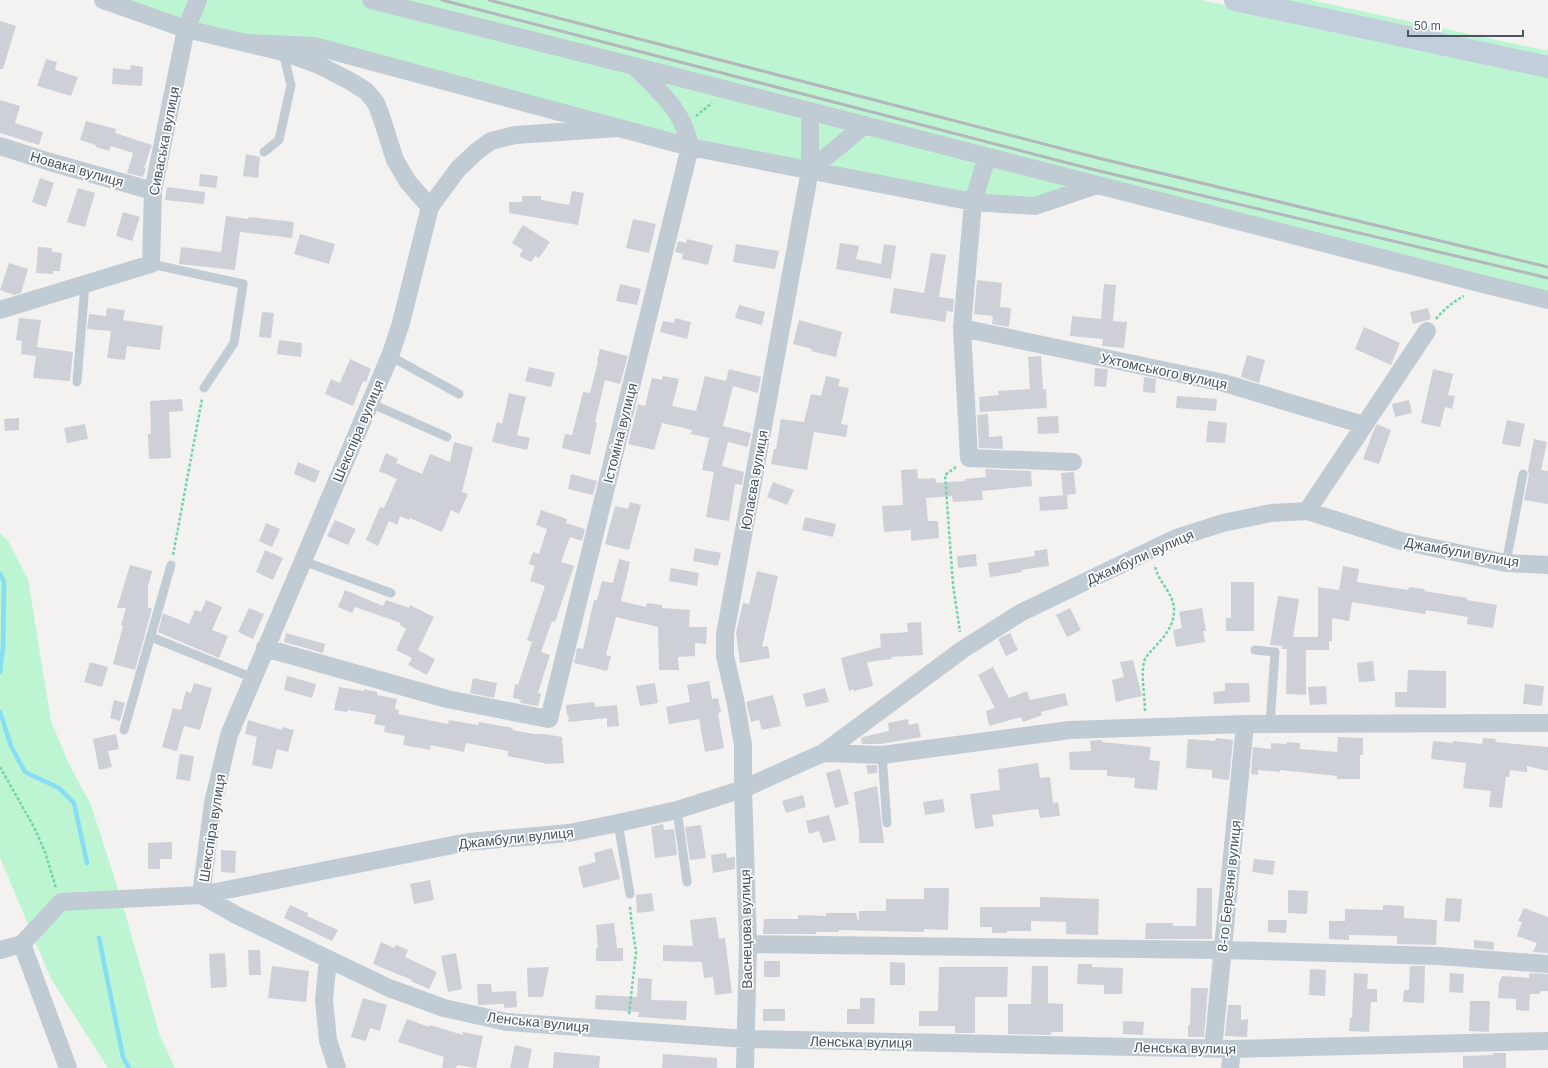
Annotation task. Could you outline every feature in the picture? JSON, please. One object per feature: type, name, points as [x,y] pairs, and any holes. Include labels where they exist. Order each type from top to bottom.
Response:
[{"type":"street","points":[[103,0],[186,28],[283,52],[319,65],[366,91],[376,103],[395,160],[408,182],[430,207],[458,169],[476,151],[491,142],[516,134],[618,128]]},
{"type":"street","name":"Сиваська вулиця","points":[[151,264],[154,191],[186,28],[198,0]]},
{"type":"street","points":[[371,0],[1548,300]]},
{"type":"street","points":[[1234,0],[1548,67]]},
{"type":"street","points":[[247,43],[314,46],[690,147],[973,202],[1035,206],[1097,185]]},
{"type":"street","points":[[634,66],[666,98],[677,113],[685,129],[690,147]]},
{"type":"street","name":"Юлаєва вулиця","points":[[742,790],[743,745],[736,704],[725,656],[725,634],[810,170],[810,111]]},
{"type":"street","points":[[810,170],[865,125]]},
{"type":"street","name":"Новака вулиця","points":[[0,146],[50,162],[154,191]]},
{"type":"street","name":"Істоміна вулиця","points":[[265,648],[447,699],[550,719],[690,147]]},
{"type":"street","points":[[987,157],[973,202],[962,328],[969,458],[1073,462]]},
{"type":"street","name":"Шекспіра вулиця","points":[[201,895],[213,803],[229,735],[390,356],[402,323],[430,207]]},
{"type":"street","points":[[0,310],[151,264]]},
{"type":"street","name":"Ухтомського вулиця","points":[[962,328],[1224,383],[1364,425]]},
{"type":"street","points":[[1307,511],[1427,331]]},
{"type":"street","name":"Джамбули вулиця","points":[[61,902],[201,895],[468,842],[569,833],[618,824],[677,810],[742,790],[823,753],[962,650],[1020,614],[1176,538],[1223,523],[1271,513],[1307,511],[1401,542],[1506,563],[1548,565]]},
{"type":"street","name":"Джамбули вулиця","points":[[823,753],[882,755],[1070,730],[1245,724],[1548,723]]},
{"type":"street","name":"8-го Березня вулиця","points":[[1213,1049],[1245,724]]},
{"type":"street","name":"Васнецова вулиця","points":[[742,790],[748,944],[744,1068]]},
{"type":"street","name":"Ленська вулиця","points":[[201,895],[236,915],[389,988],[444,1008],[507,1022],[746,1039],[1213,1049],[1548,1041]]},
{"type":"street","points":[[0,950],[22,944],[61,902]]},
{"type":"street","points":[[22,944],[68,1068]]},
{"type":"street","points":[[748,944],[1223,950],[1438,956],[1548,964]]},
{"type":"street","points":[[328,959],[324,1000],[328,1040],[336,1068]]},
{"type":"street","points":[[1230,1068],[1232,1049]]},
{"type":"lane","points":[[264,152],[279,140],[291,85],[283,52]]},
{"type":"lane","points":[[151,264],[243,284],[234,343],[204,388]]},
{"type":"lane","points":[[77,382],[85,284]]},
{"type":"lane","points":[[390,356],[459,394]]},
{"type":"lane","points":[[370,404],[447,437]]},
{"type":"lane","points":[[1506,563],[1523,474]]},
{"type":"lane","points":[[303,561],[391,593]]},
{"type":"lane","points":[[124,730],[171,565]]},
{"type":"lane","points":[[151,637],[253,678]]},
{"type":"lane","points":[[1255,650],[1275,652],[1270,724]]},
{"type":"lane","points":[[882,755],[888,823]]},
{"type":"lane","points":[[677,810],[687,882]]},
{"type":"lane","points":[[618,824],[630,894]]},
{"type":"path","points":[[685,129],[699,112],[718,100],[738,93]]},
{"type":"path","points":[[1427,331],[1443,311],[1453,302],[1483,284]]},
{"type":"path","points":[[171,565],[204,388]]},
{"type":"path","points":[[945,475],[953,585],[962,650]]},
{"type":"path","points":[[1146,727],[1144,665],[1146,657],[1170,630],[1174,614],[1174,602],[1167,588],[1158,576],[1155,566],[1159,547]]},
{"type":"path","points":[[0,767],[34,827],[45,852],[61,902]]},
{"type":"path","points":[[628,1030],[636,952],[631,918],[630,894]]},
{"type":"green space","points":[[122,0],[1201,0],[1548,74],[1548,293],[1098,180],[1034,199],[980,197],[693,140],[247,37],[186,22]]},
{"type":"green space","points":[[1267,0],[1310,0],[1548,51],[1548,60]]},
{"type":"green space","points":[[0,533],[8,541],[28,579],[51,721],[69,764],[91,805],[120,895],[160,1036],[175,1068],[108,1068],[51,979],[0,857]]},
{"type":"building","points":[[0,21],[16,26],[3,69],[0,69]]},
{"type":"building","points":[[46,59],[57,62],[55,70],[78,77],[71,96],[37,86]]},
{"type":"building","points":[[131,65],[143,67],[142,86],[112,84],[113,68],[130,70]]},
{"type":"building","points":[[0,100],[20,106],[15,123],[43,132],[39,145],[0,133]]},
{"type":"building","points":[[86,121],[116,129],[115,133],[152,145],[144,168],[146,168],[143,177],[127,173],[133,153],[111,146],[109,151],[80,140]]},
{"type":"building","points":[[246,154],[260,157],[258,178],[243,176]]},
{"type":"building","points":[[200,174],[218,176],[216,188],[199,186]]},
{"type":"building","points":[[40,178],[54,183],[46,207],[32,202]]},
{"type":"building","points":[[167,187],[205,192],[204,204],[165,200]]},
{"type":"building","points":[[78,188],[95,193],[85,227],[67,222]]},
{"type":"building","points":[[572,191],[584,193],[578,225],[509,213],[509,202],[522,202],[522,196],[541,196],[541,200],[569,205]]},
{"type":"building","points":[[123,212],[140,217],[132,241],[116,236]]},
{"type":"building","points":[[226,216],[294,222],[292,238],[240,232],[235,270],[179,264],[181,247],[221,252]]},
{"type":"building","points":[[633,219],[656,224],[649,253],[626,248]]},
{"type":"building","points":[[523,225],[550,242],[539,258],[535,256],[531,262],[519,256],[523,250],[512,243]]},
{"type":"building","points":[[300,234],[335,244],[329,264],[294,254]]},
{"type":"building","points":[[687,239],[713,245],[708,265],[682,259],[683,254],[675,252],[678,241],[686,243]]},
{"type":"building","points":[[840,243],[859,246],[856,259],[881,264],[884,244],[896,246],[891,279],[836,269]]},
{"type":"building","points":[[736,244],[779,251],[775,269],[733,262]]},
{"type":"building","points":[[38,247],[52,248],[52,252],[62,253],[60,271],[53,271],[53,274],[36,273]]},
{"type":"building","points":[[931,253],[946,255],[939,297],[954,299],[953,312],[947,311],[945,322],[890,313],[894,288],[924,293]]},
{"type":"building","points":[[9,263],[28,269],[21,293],[14,295],[0,290]]},
{"type":"building","points":[[977,280],[1002,283],[1000,307],[1011,308],[1009,327],[992,324],[993,316],[974,314]]},
{"type":"building","points":[[620,284],[641,289],[637,305],[616,301]]},
{"type":"building","points":[[1104,284],[1116,285],[1113,321],[1127,322],[1124,348],[1102,346],[1103,339],[1070,336],[1072,316],[1101,319]]},
{"type":"building","points":[[739,305],[765,312],[762,325],[735,318]]},
{"type":"building","points":[[107,308],[125,310],[123,320],[163,326],[160,350],[127,346],[125,360],[107,358],[111,331],[87,329],[89,314],[106,316]]},
{"type":"building","points":[[1428,308],[1431,319],[1413,324],[1410,312]]},
{"type":"building","points":[[262,312],[274,313],[271,338],[259,337]]},
{"type":"building","points":[[19,318],[41,320],[37,347],[73,352],[70,381],[33,378],[36,356],[21,354],[22,341],[16,340]]},
{"type":"building","points":[[675,318],[691,322],[687,339],[660,332],[663,321],[674,323]]},
{"type":"building","points":[[799,320],[842,332],[836,357],[811,351],[812,349],[793,344]]},
{"type":"building","points":[[1364,327],[1400,343],[1391,365],[1355,349]]},
{"type":"building","points":[[279,340],[302,343],[301,357],[277,354]]},
{"type":"building","points":[[600,349],[628,356],[620,384],[605,380],[595,422],[597,423],[590,455],[562,448],[565,434],[572,435],[583,392],[590,393]]},
{"type":"building","points":[[1247,355],[1265,360],[1259,383],[1241,377]]},
{"type":"building","points":[[1041,356],[1043,389],[1046,389],[1047,408],[980,412],[979,397],[999,395],[998,391],[1030,389],[1028,357]]},
{"type":"building","points":[[350,359],[371,369],[366,382],[363,381],[353,406],[325,394],[331,379],[340,383]]},
{"type":"building","points":[[529,367],[555,373],[551,387],[525,381]]},
{"type":"building","points":[[1095,368],[1108,369],[1106,387],[1094,386]]},
{"type":"building","points":[[729,369],[761,377],[758,393],[733,386],[723,426],[751,433],[748,447],[728,442],[722,466],[744,472],[742,485],[735,484],[729,521],[706,517],[714,472],[702,470],[709,438],[691,434],[692,430],[662,423],[654,450],[628,444],[638,404],[645,406],[652,378],[662,380],[663,376],[679,379],[672,406],[696,411],[705,376],[726,381]]},
{"type":"building","points":[[1433,369],[1453,374],[1448,395],[1455,396],[1452,409],[1445,407],[1440,427],[1421,423]]},
{"type":"building","points":[[826,376],[840,379],[838,386],[849,388],[841,424],[848,425],[846,437],[814,432],[807,470],[771,464],[774,449],[776,449],[781,419],[804,422],[811,394],[821,396]]},
{"type":"building","points":[[1144,377],[1156,379],[1155,393],[1143,392]]},
{"type":"building","points":[[509,393],[526,397],[517,435],[530,438],[527,450],[492,442],[497,422],[502,424]]},
{"type":"building","points":[[1177,396],[1217,399],[1216,411],[1176,408]]},
{"type":"building","points":[[182,399],[183,411],[169,412],[171,458],[149,459],[148,434],[151,434],[150,401]]},
{"type":"building","points":[[1409,400],[1412,413],[1395,417],[1392,404]]},
{"type":"building","points":[[988,414],[989,437],[1002,436],[1003,449],[979,448],[977,415]]},
{"type":"building","points":[[1058,416],[1059,433],[1038,434],[1037,417]]},
{"type":"building","points":[[19,418],[19,430],[5,431],[4,419]]},
{"type":"building","points":[[1507,420],[1525,424],[1520,447],[1502,444]]},
{"type":"building","points":[[1208,421],[1227,423],[1225,443],[1206,442]]},
{"type":"building","points":[[85,424],[88,439],[67,443],[64,428]]},
{"type":"building","points":[[1377,424],[1391,430],[1379,464],[1363,459]]},
{"type":"building","points":[[1534,439],[1547,442],[1541,470],[1548,471],[1548,504],[1524,500]]},
{"type":"building","points":[[454,442],[473,447],[462,492],[468,494],[459,514],[451,510],[442,532],[410,518],[409,520],[400,516],[397,525],[389,521],[378,546],[366,540],[380,507],[384,508],[397,479],[379,471],[386,453],[398,459],[396,463],[422,474],[430,454],[450,462]]},
{"type":"building","points":[[298,462],[320,471],[315,483],[294,474]]},
{"type":"building","points":[[917,469],[918,479],[935,478],[936,483],[965,481],[965,479],[986,477],[985,469],[1031,471],[1032,486],[982,491],[983,500],[953,502],[952,496],[926,498],[928,521],[938,521],[939,538],[911,541],[911,530],[884,532],[882,506],[903,505],[901,470]]},
{"type":"building","points":[[1074,472],[1076,494],[1063,495],[1061,473]]},
{"type":"building","points":[[571,474],[597,481],[593,495],[568,489]]},
{"type":"building","points":[[773,482],[794,490],[787,505],[767,497]]},
{"type":"building","points":[[1067,495],[1068,509],[1040,511],[1039,497]]},
{"type":"building","points":[[630,502],[641,505],[629,550],[605,544],[615,506],[628,509]]},
{"type":"building","points":[[541,510],[567,519],[566,523],[585,529],[582,541],[570,537],[561,562],[574,566],[555,622],[552,621],[541,652],[550,655],[538,693],[541,694],[538,706],[520,703],[521,700],[513,698],[515,684],[518,685],[532,642],[527,640],[545,586],[530,581],[535,566],[529,564],[533,552],[539,554],[547,529],[536,525]]},
{"type":"building","points":[[805,517],[836,524],[833,537],[802,530]]},
{"type":"building","points":[[335,520],[356,529],[348,545],[327,536]]},
{"type":"building","points":[[266,523],[280,529],[272,547],[259,541]]},
{"type":"building","points":[[695,548],[721,553],[718,566],[693,561]]},
{"type":"building","points":[[1047,549],[1049,566],[990,577],[988,563],[1035,556],[1034,551]]},
{"type":"building","points":[[265,550],[283,558],[273,580],[256,572]]},
{"type":"building","points":[[976,554],[977,566],[958,568],[957,556]]},
{"type":"building","points":[[619,559],[630,562],[621,601],[646,607],[647,603],[662,605],[662,608],[690,610],[689,627],[707,627],[706,644],[695,643],[695,656],[678,657],[679,670],[659,670],[658,627],[616,617],[606,655],[611,656],[607,671],[574,663],[577,648],[583,649],[594,600],[597,600],[602,581],[613,583]]},
{"type":"building","points":[[130,565],[152,571],[148,586],[148,607],[152,609],[135,670],[113,664],[126,608],[117,608]]},
{"type":"building","points":[[1343,566],[1359,569],[1357,582],[1408,590],[1409,587],[1425,589],[1424,591],[1467,598],[1467,600],[1497,605],[1493,628],[1467,624],[1468,617],[1426,610],[1425,614],[1352,602],[1349,621],[1332,618],[1332,641],[1329,641],[1329,650],[1306,650],[1306,695],[1286,694],[1287,649],[1282,649],[1282,646],[1270,645],[1278,596],[1299,599],[1293,637],[1318,637],[1318,587],[1339,590]]},
{"type":"building","points":[[671,568],[699,573],[697,586],[669,581]]},
{"type":"building","points":[[757,571],[778,576],[762,647],[768,646],[770,658],[740,663],[736,633],[743,603],[749,604]]},
{"type":"building","points":[[1231,582],[1254,582],[1254,631],[1226,631],[1226,618],[1231,618]]},
{"type":"building","points":[[345,590],[383,606],[386,600],[409,608],[410,605],[434,617],[418,650],[435,659],[427,675],[408,665],[412,658],[396,650],[406,629],[400,625],[401,623],[355,607],[352,613],[338,607]]},
{"type":"building","points":[[206,600],[222,607],[212,630],[228,636],[219,658],[158,632],[163,613],[189,624],[195,610],[201,612]]},
{"type":"building","points":[[249,608],[264,614],[253,639],[238,632]]},
{"type":"building","points":[[1070,608],[1081,630],[1067,637],[1056,615]]},
{"type":"building","points":[[1202,608],[1206,631],[1203,631],[1205,642],[1176,647],[1173,630],[1182,628],[1179,612]]},
{"type":"building","points":[[921,622],[923,655],[891,657],[892,659],[867,662],[873,686],[849,691],[841,658],[881,647],[880,634],[908,632],[907,623]]},
{"type":"building","points":[[286,633],[325,644],[323,653],[284,642]]},
{"type":"building","points":[[1010,633],[1018,650],[1006,656],[998,639]]},
{"type":"building","points":[[1133,660],[1142,696],[1116,702],[1112,680],[1124,677],[1120,662]]},
{"type":"building","points":[[1373,661],[1375,681],[1359,682],[1357,663]]},
{"type":"building","points":[[90,662],[108,667],[102,687],[84,682]]},
{"type":"building","points":[[993,667],[1009,698],[1027,691],[1030,700],[1065,693],[1068,705],[1041,712],[1042,715],[1023,722],[1021,717],[989,726],[986,711],[995,708],[978,675]]},
{"type":"building","points":[[1408,670],[1446,671],[1446,708],[1395,707],[1395,692],[1407,692]]},
{"type":"building","points":[[287,676],[316,684],[312,698],[284,690]]},
{"type":"building","points":[[473,678],[497,683],[494,698],[470,693]]},
{"type":"building","points":[[709,681],[712,699],[718,698],[721,712],[718,713],[724,748],[705,752],[699,719],[669,724],[666,707],[690,702],[687,685]]},
{"type":"building","points":[[194,683],[212,688],[200,730],[184,726],[177,751],[162,747],[173,708],[181,710],[186,691],[191,693]]},
{"type":"building","points":[[655,683],[658,703],[640,706],[636,686]]},
{"type":"building","points":[[1225,683],[1249,683],[1250,702],[1214,704],[1213,692],[1225,691]]},
{"type":"building","points":[[1525,684],[1544,686],[1542,706],[1523,704]]},
{"type":"building","points":[[1326,686],[1327,704],[1310,705],[1308,687]]},
{"type":"building","points":[[339,687],[364,691],[364,689],[377,692],[377,695],[397,699],[395,709],[399,710],[398,714],[448,724],[449,720],[478,725],[479,722],[513,728],[512,730],[534,734],[562,737],[564,763],[548,764],[508,756],[508,751],[466,743],[464,752],[431,745],[430,750],[403,745],[405,736],[384,732],[385,726],[374,724],[376,715],[348,710],[347,712],[334,710]]},
{"type":"building","points":[[825,688],[829,702],[806,707],[803,694]]},
{"type":"building","points":[[773,695],[781,726],[762,730],[759,720],[751,722],[746,702]]},
{"type":"building","points":[[114,700],[125,703],[120,721],[110,718]]},
{"type":"building","points":[[594,702],[595,707],[617,705],[619,726],[607,727],[607,718],[568,722],[569,716],[567,715],[566,705]]},
{"type":"building","points":[[908,719],[909,725],[918,723],[921,737],[881,744],[862,744],[861,738],[863,737],[889,731],[888,723]]},
{"type":"building","points":[[248,720],[282,730],[282,727],[294,730],[288,752],[277,749],[272,769],[252,765],[257,737],[245,734]]},
{"type":"building","points":[[116,734],[119,749],[108,751],[112,767],[99,770],[93,739]]},
{"type":"building","points":[[1338,737],[1363,738],[1363,755],[1360,755],[1360,779],[1337,779],[1337,776],[1280,770],[1280,772],[1258,770],[1258,775],[1251,774],[1253,747],[1271,749],[1271,743],[1286,744],[1287,742],[1300,743],[1300,749],[1337,752]]},
{"type":"building","points":[[1216,738],[1233,740],[1229,780],[1212,778],[1212,770],[1186,768],[1188,739],[1215,741]]},
{"type":"building","points":[[1483,738],[1496,739],[1495,742],[1548,747],[1548,771],[1527,766],[1527,772],[1510,770],[1509,777],[1506,777],[1502,808],[1489,807],[1491,791],[1463,788],[1466,763],[1431,759],[1433,741],[1453,743],[1453,741],[1482,744]]},
{"type":"building","points":[[1102,740],[1102,742],[1151,747],[1149,760],[1160,761],[1157,790],[1134,788],[1135,778],[1107,776],[1107,770],[1070,770],[1069,752],[1091,751],[1090,741]]},
{"type":"building","points":[[180,754],[194,756],[190,781],[176,779]]},
{"type":"building","points":[[1038,763],[1040,778],[1050,777],[1053,803],[1058,802],[1060,816],[1040,818],[1038,809],[992,815],[994,826],[975,829],[970,794],[1000,790],[998,769]]},
{"type":"building","points":[[866,765],[877,765],[877,773],[868,774]]},
{"type":"building","points":[[840,769],[849,804],[835,808],[826,773]]},
{"type":"building","points":[[877,786],[884,843],[859,843],[854,792]]},
{"type":"building","points":[[803,795],[806,807],[786,813],[782,801]]},
{"type":"building","points":[[943,799],[945,812],[925,815],[923,802]]},
{"type":"building","points":[[829,815],[836,840],[823,843],[819,831],[809,834],[806,821]]},
{"type":"building","points":[[663,824],[664,830],[674,829],[677,855],[655,858],[651,827]]},
{"type":"building","points":[[701,825],[706,858],[690,860],[685,827]]},
{"type":"building","points":[[172,842],[172,859],[160,859],[160,869],[148,869],[148,843]]},
{"type":"building","points":[[612,848],[620,879],[583,888],[578,867],[596,862],[594,853]]},
{"type":"building","points":[[221,850],[236,851],[235,873],[221,872]]},
{"type":"building","points":[[726,853],[727,858],[735,857],[735,869],[713,873],[711,855]]},
{"type":"building","points":[[1254,859],[1275,861],[1273,875],[1252,872]]},
{"type":"building","points":[[430,880],[434,900],[414,904],[410,884]]},
{"type":"building","points":[[924,888],[949,888],[948,930],[924,929],[924,932],[839,930],[839,932],[816,932],[816,934],[763,934],[764,919],[798,919],[798,915],[826,916],[826,913],[856,913],[859,923],[859,911],[886,911],[886,899],[924,899]]},
{"type":"building","points":[[1197,888],[1212,888],[1212,939],[1145,939],[1146,923],[1173,923],[1173,926],[1196,926]]},
{"type":"building","points":[[1288,890],[1308,891],[1307,914],[1288,913]]},
{"type":"building","points":[[652,893],[654,911],[637,913],[636,895]]},
{"type":"building","points":[[1040,897],[1099,899],[1098,935],[1066,934],[1066,922],[1031,921],[1031,931],[1007,931],[1007,933],[992,933],[992,927],[980,927],[980,907],[1040,907]]},
{"type":"building","points":[[1446,898],[1462,899],[1460,922],[1444,921]]},
{"type":"building","points":[[290,905],[308,913],[307,916],[338,930],[332,941],[284,918]]},
{"type":"building","points":[[1383,905],[1404,906],[1404,918],[1437,920],[1436,945],[1397,944],[1397,936],[1349,935],[1349,940],[1329,939],[1329,921],[1345,921],[1345,909],[1383,910]]},
{"type":"building","points":[[1524,908],[1548,917],[1548,953],[1533,952],[1537,943],[1517,936],[1522,922],[1518,921]]},
{"type":"building","points":[[716,917],[719,939],[725,938],[732,993],[715,995],[713,977],[704,978],[702,962],[663,961],[663,945],[693,946],[690,920]]},
{"type":"building","points":[[1268,920],[1287,920],[1286,933],[1268,932]]},
{"type":"building","points":[[614,923],[617,948],[623,948],[623,961],[596,961],[596,948],[598,948],[596,925]]},
{"type":"building","points":[[1474,940],[1494,942],[1494,950],[1474,948]]},
{"type":"building","points":[[381,942],[394,948],[396,945],[408,950],[405,957],[437,972],[429,989],[411,981],[412,980],[373,964]]},
{"type":"building","points":[[248,950],[260,950],[261,975],[249,975]]},
{"type":"building","points":[[225,953],[227,987],[211,988],[209,954]]},
{"type":"building","points":[[456,953],[462,989],[448,992],[441,956]]},
{"type":"building","points":[[764,961],[780,961],[780,977],[764,977]]},
{"type":"building","points":[[890,962],[905,963],[905,985],[890,985]]},
{"type":"building","points":[[1078,964],[1092,964],[1092,967],[1123,968],[1122,994],[1104,994],[1104,985],[1077,984]]},
{"type":"building","points":[[272,966],[309,971],[306,1002],[268,998]]},
{"type":"building","points":[[1032,966],[1048,966],[1048,1003],[1063,1004],[1063,1032],[1051,1032],[1051,1035],[1008,1034],[1008,1004],[1031,1004]]},
{"type":"building","points":[[1410,966],[1425,966],[1424,1003],[1403,1002],[1404,990],[1409,990]]},
{"type":"building","points":[[549,967],[543,997],[528,997],[527,968]]},
{"type":"building","points":[[939,967],[1008,967],[1007,997],[975,997],[975,1033],[955,1033],[955,1026],[919,1026],[919,1011],[938,1011]]},
{"type":"building","points":[[1310,969],[1326,970],[1325,996],[1309,995]]},
{"type":"building","points":[[1354,973],[1368,974],[1367,989],[1377,989],[1377,1002],[1371,1002],[1369,1032],[1349,1031],[1350,1018],[1352,1018]]},
{"type":"building","points":[[1450,973],[1464,974],[1463,993],[1449,992]]},
{"type":"building","points":[[1529,973],[1548,974],[1548,991],[1541,991],[1540,994],[1530,994],[1529,1011],[1516,1010],[1516,999],[1498,998],[1499,983],[1502,976],[1529,978]]},
{"type":"building","points":[[638,978],[652,979],[651,1000],[687,1001],[686,1020],[638,1017],[639,1012],[595,1009],[596,995],[637,997]]},
{"type":"building","points":[[477,984],[491,984],[492,992],[516,991],[517,1007],[504,1008],[504,1004],[478,1005]]},
{"type":"building","points":[[1191,988],[1208,988],[1204,1037],[1188,1037],[1188,1025],[1190,1025]]},
{"type":"building","points":[[363,998],[387,1005],[380,1031],[370,1028],[366,1041],[351,1037]]},
{"type":"building","points":[[860,998],[875,998],[874,1024],[847,1024],[847,1009],[860,1009]]},
{"type":"building","points":[[1470,1001],[1490,1001],[1489,1032],[1469,1031]]},
{"type":"building","points":[[1228,1005],[1241,1005],[1241,1020],[1248,1019],[1247,1037],[1225,1036]]},
{"type":"building","points":[[763,1009],[785,1009],[785,1021],[763,1021]]},
{"type":"building","points":[[407,1019],[429,1027],[430,1025],[463,1035],[463,1032],[483,1036],[476,1068],[457,1065],[456,1068],[442,1068],[444,1057],[398,1042]]},
{"type":"building","points":[[1123,1021],[1144,1022],[1143,1035],[1123,1034]]},
{"type":"building","points":[[515,1045],[532,1049],[528,1068],[510,1068]]},
{"type":"building","points":[[554,1052],[600,1056],[599,1068],[553,1068]]},
{"type":"building","points":[[1493,1053],[1506,1053],[1506,1068],[1463,1068],[1463,1056],[1493,1055]]},
{"type":"building","points":[[663,1054],[717,1058],[717,1068],[662,1068]]},
{"type":"waterway","points":[[0,574],[4,582],[3,647],[0,672]]},
{"type":"waterway","points":[[0,712],[11,746],[25,772],[59,788],[74,803],[87,863]]},
{"type":"waterway","points":[[99,938],[123,1057],[129,1068]]},
{"type":"railway","points":[[442,0],[1091,169],[1548,278]]},
{"type":"railway","points":[[489,0],[1094,157],[1548,267]]}]
